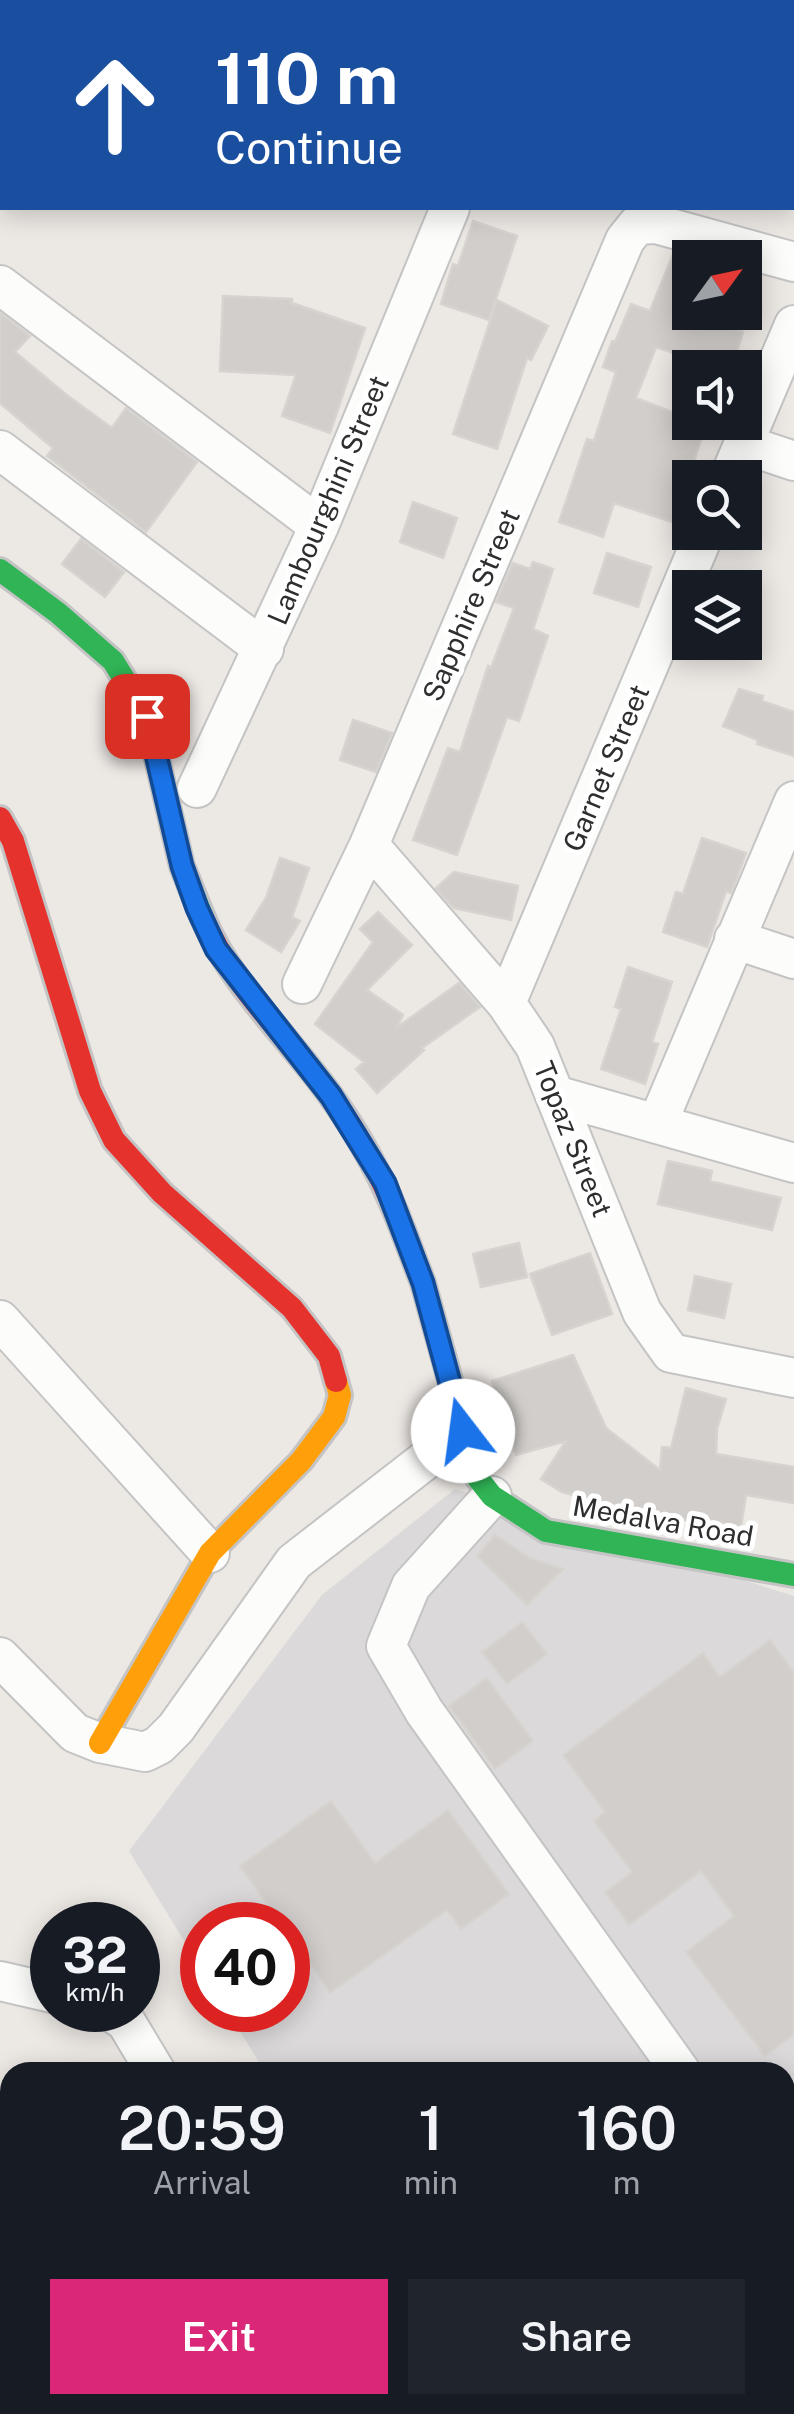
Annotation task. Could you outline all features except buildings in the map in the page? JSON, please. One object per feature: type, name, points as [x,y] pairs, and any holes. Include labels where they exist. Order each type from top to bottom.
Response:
[{"type":"street","name":"Lambourghini Street","points":[[197,788],[319,526],[449,210]]},
{"type":"street","name":"Sapphire Street","points":[[302,984],[369,845],[624,240],[637,225],[656,224],[794,262]]},
{"type":"street","points":[[0,285],[319,526]]},
{"type":"street","points":[[736,460],[794,325]]},
{"type":"street","points":[[0,450],[264,649]]},
{"type":"street","points":[[762,461],[794,461]]},
{"type":"street","name":"Garnet Street","points":[[506,1003],[697,550]]},
{"type":"street","points":[[0,570],[114,661],[147,716],[182,866],[216,949],[331,1096],[385,1183],[423,1283],[477,1477],[492,1496],[411,1586],[386,1646],[424,1710],[674,2062]]},
{"type":"street","points":[[658,1122],[794,801]]},
{"type":"street","points":[[0,818],[13,841],[90,1091],[114,1140],[162,1193],[292,1308],[329,1356],[340,1395],[334,1417],[301,1461],[210,1554],[100,1743]]},
{"type":"street","name":"Topaz Street","points":[[369,845],[506,1003],[535,1046],[642,1312],[672,1353],[794,1378]]},
{"type":"street","points":[[734,939],[794,959]]},
{"type":"street","points":[[555,1094],[794,1163]]},
{"type":"street","points":[[0,1320],[210,1554]]},
{"type":"street","points":[[0,1656],[75,1733],[100,1743],[145,1752],[159,1745],[176,1728],[294,1562],[463,1431]]},
{"type":"street","name":"Medalva Road","points":[[492,1496],[546,1530],[794,1575]]},
{"type":"street","points":[[0,1981],[30,1988]]},
{"type":"street","points":[[132,2032],[150,2062]]},
{"type":"shaded area","points":[[455,1489],[794,1596],[794,2062],[259,2062],[240,2032],[310,2032],[310,1902],[180,1902],[180,1934],[129,1851],[322,1595]]},
{"type":"traffic: fast","points":[[0,570],[113,661],[147,716],[182,866],[203,918]]},
{"type":"traffic: fast","points":[[404,1233],[423,1283],[477,1477],[492,1496],[546,1531],[794,1575]]},
{"type":"traffic: slow","points":[[100,1743],[210,1553],[301,1461],[334,1417],[340,1395],[336,1381]]},
{"type":"traffic: jam","points":[[0,818],[13,841],[90,1091],[114,1140],[162,1193],[292,1308],[329,1356],[336,1381]]},
{"type":"traffic: jam","points":[[203,918],[243,987],[351,1125],[404,1233]]},
{"type":"route","points":[[147,716],[182,866],[197,908],[216,949],[331,1096],[385,1183],[423,1283],[463,1431]]}]
